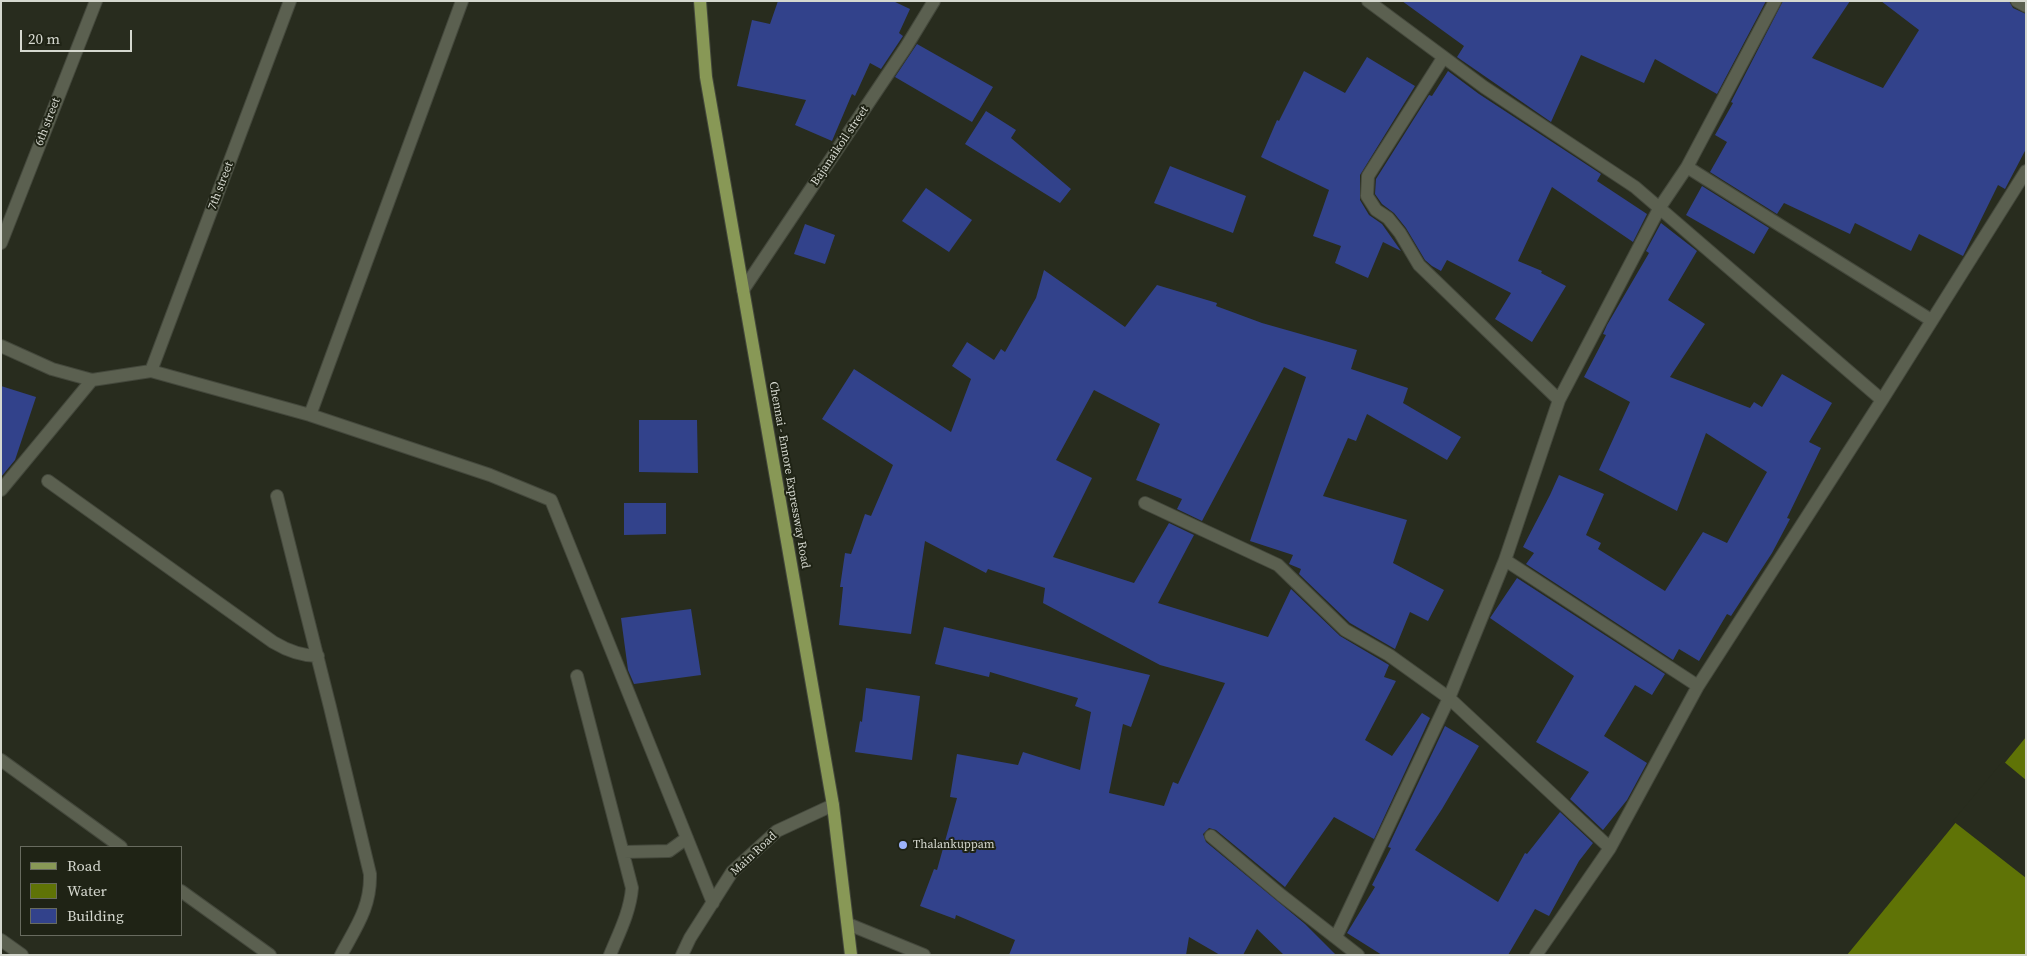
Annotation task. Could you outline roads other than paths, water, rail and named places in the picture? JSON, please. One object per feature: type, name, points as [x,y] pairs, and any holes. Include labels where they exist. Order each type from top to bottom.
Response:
[{"type":"main road","name":"Chennai - Ennore Expressway Road","points":[[700,1],[706,77],[833,805],[851,955]]},
{"type":"street","name":"6th street","points":[[1,242],[96,1]]},
{"type":"street","name":"7th street","points":[[151,371],[290,1]]},
{"type":"street","points":[[310,415],[462,1]]},
{"type":"street","name":"Bajanaikoil street","points":[[743,290],[906,47],[934,1]]},
{"type":"street","points":[[1368,1],[1484,87],[1635,187],[1882,400]]},
{"type":"street","points":[[1336,937],[1449,698],[1505,560],[1559,400],[1660,207],[1687,167],[1775,1]]},
{"type":"street","points":[[2017,1],[2026,6]]},
{"type":"street","points":[[1443,58],[1368,176],[1367,196],[1376,210],[1388,218],[1400,233],[1419,264],[1559,400]]},
{"type":"street","points":[[1687,167],[1932,320]]},
{"type":"street","points":[[1536,955],[1610,848],[1698,686],[2026,172]]},
{"type":"street","points":[[1,346],[52,369],[92,380],[151,371],[310,415],[490,476],[551,500],[713,903]]},
{"type":"street","points":[[1,490],[92,380]]},
{"type":"street","points":[[48,481],[273,642],[286,650],[300,655],[318,656]]},
{"type":"street","points":[[277,496],[318,656],[370,874],[371,890],[366,906],[341,955]]},
{"type":"street","points":[[1145,503],[1278,565],[1345,630],[1390,655],[1449,698],[1610,848]]},
{"type":"street","points":[[1505,560],[1698,686]]},
{"type":"street","points":[[577,676],[632,888],[631,901],[610,955]]},
{"type":"street","points":[[1,760],[120,846]]},
{"type":"street","name":"Main Road","points":[[682,955],[690,938],[732,872],[777,831],[833,805]]},
{"type":"street","points":[[1211,836],[1281,895],[1358,955]]},
{"type":"street","points":[[623,852],[669,851],[687,838]]},
{"type":"street","points":[[182,892],[270,955]]},
{"type":"street","points":[[848,924],[924,955]]},
{"type":"street","points":[[1,940],[22,955]]},
{"type":"water","points":[[2026,737],[2026,955],[1847,955]]},
{"type":"place","name":"Thalankuppam","points":[[903,845]]}]
